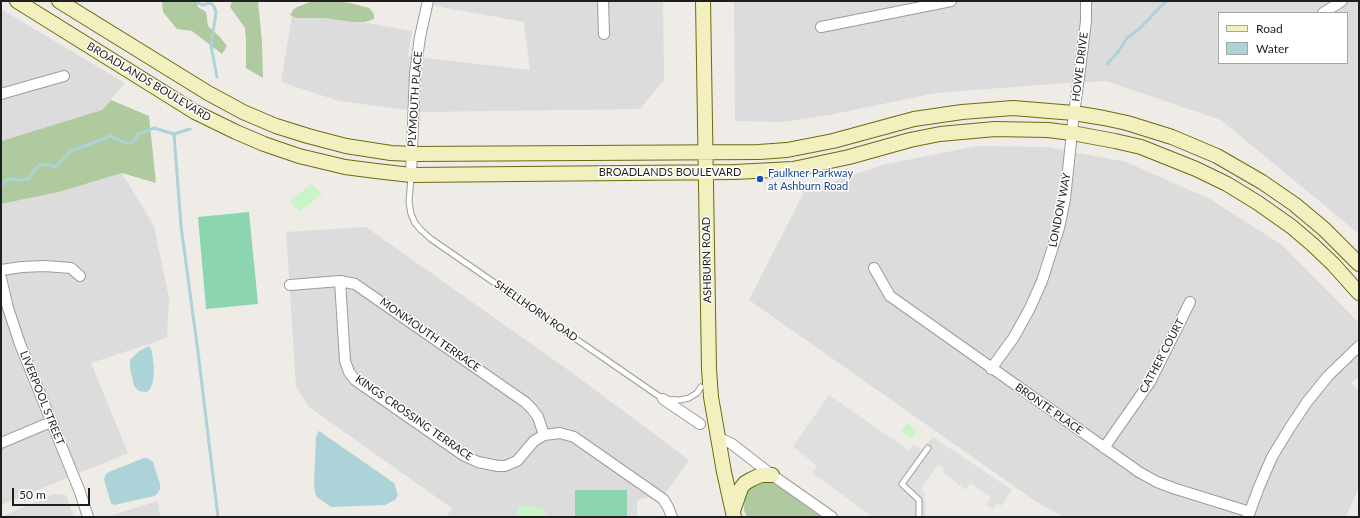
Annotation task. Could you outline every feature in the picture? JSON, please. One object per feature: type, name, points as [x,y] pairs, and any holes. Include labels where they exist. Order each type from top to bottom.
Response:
[{"type":"main road","name":"BROADLANDS BOULEVARD","points":[[17,1],[195,112],[264,144],[299,156],[345,167],[411,175],[705,171],[735,172],[793,169],[843,159],[910,140],[940,134],[967,131],[1019,129],[1072,133],[1141,147],[1196,169],[1227,184],[1258,202],[1292,228],[1333,264],[1359,293]]},
{"type":"main road","name":"BROADLANDS BOULEVARD","points":[[59,1],[208,93],[244,112],[308,136],[371,151],[412,154],[705,151],[759,152],[787,150],[833,141],[893,124],[940,114],[984,109],[1013,108],[1074,113]]},
{"type":"main road","name":"ASHBURN ROAD","points":[[703,1],[709,369],[711,397],[718,439],[734,514]]},
{"type":"main road","points":[[1074,113],[1104,118],[1148,129],[1172,137],[1217,156],[1262,182],[1294,204],[1324,229],[1359,264]]},
{"type":"main road","points":[[734,514],[740,488],[752,479],[772,475]]},
{"type":"street","name":"PLYMOUTH PLACE","points":[[411,175],[415,73],[420,37],[428,1]]},
{"type":"street","points":[[603,1],[604,34]]},
{"type":"street","points":[[821,27],[951,1]]},
{"type":"street","name":"HOWE DRIVE","points":[[1072,133],[1085,28],[1086,1]]},
{"type":"street","points":[[1325,12],[1342,1]]},
{"type":"street","points":[[1,94],[64,76]]},
{"type":"street","name":"LONDON WAY","points":[[991,369],[1014,337],[1030,308],[1051,258],[1065,199],[1072,133]]},
{"type":"street","points":[[1,270],[22,267],[64,267],[71,268],[80,276]]},
{"type":"street","name":"BRONTE PLACE","points":[[874,268],[890,296],[991,369],[1139,472],[1157,482],[1249,514]]},
{"type":"street","name":"LIVERPOOL STREET","points":[[1,278],[8,308],[20,344],[80,492],[88,517]]},
{"type":"street","name":"MONMOUTH TERRACE","points":[[290,285],[340,281],[355,284],[371,293],[525,402],[538,417],[544,435]]},
{"type":"street","name":"KINGS CROSSING TERRACE","points":[[340,281],[345,361],[348,372],[355,380],[463,455],[478,462],[498,466],[512,464],[521,457],[534,441],[544,435]]},
{"type":"street","name":"CATHER COURT","points":[[1104,448],[1150,382],[1190,302]]},
{"type":"street","points":[[1249,514],[1270,463],[1288,429],[1328,376],[1359,346]]},
{"type":"street","name":"SHELLHORN ROAD","points":[[664,399],[700,424]]},
{"type":"street","points":[[1,443],[52,422]]},
{"type":"street","points":[[544,435],[560,433],[574,437],[663,499],[672,517]]},
{"type":"street","points":[[718,439],[732,444],[772,475],[832,517]]},
{"type":"lane","name":"SHELLHORN ROAD","points":[[411,175],[409,202],[411,214],[415,223],[421,230],[664,399]]},
{"type":"lane","points":[[664,399],[680,400],[689,398],[697,393],[701,387]]},
{"type":"lane","points":[[919,517],[919,500],[902,484],[928,448]]},
{"type":"shaded area","points":[[422,1],[663,1],[664,80],[640,109],[422,112],[339,101],[281,82],[293,10],[412,31],[408,56],[530,70],[524,22],[441,7]]},
{"type":"shaded area","points":[[734,1],[1359,1],[1359,234],[1221,120],[1106,81],[936,93],[829,115],[781,122],[735,121]]},
{"type":"shaded area","points":[[1,9],[125,83],[102,110],[1,141]]},
{"type":"shaded area","points":[[977,146],[1048,147],[1126,162],[1210,199],[1282,245],[1359,323],[1359,376],[1351,383],[1359,391],[1359,487],[1346,517],[1064,517],[1038,503],[749,300],[804,192],[882,165]]},
{"type":"shaded area","points":[[122,173],[154,226],[169,299],[167,338],[91,363],[128,453],[1,505],[1,204],[59,192]]},
{"type":"shaded area","points":[[366,227],[571,372],[689,460],[665,494],[637,500],[637,517],[445,517],[453,509],[309,407],[296,386],[286,232]]},
{"type":"shaded area","points":[[829,395],[908,450],[914,444],[921,450],[933,437],[1012,490],[1001,506],[997,504],[993,509],[986,504],[991,497],[970,483],[966,490],[942,472],[944,469],[938,465],[921,489],[924,491],[925,495],[923,496],[926,507],[925,517],[873,517],[812,473],[817,466],[793,446]]},
{"type":"shaded area","points":[[54,494],[66,495],[74,517],[1,517]]},
{"type":"shaded area","points":[[158,501],[160,517],[106,517]]},
{"type":"green space","points":[[162,1],[197,1],[198,7],[206,12],[208,26],[227,46],[222,54],[192,31],[177,29],[163,12]]},
{"type":"green space","points":[[232,1],[258,1],[262,42],[263,78],[246,68],[245,28],[230,7]]},
{"type":"green space","points":[[313,1],[350,3],[369,8],[374,14],[374,19],[365,22],[352,22],[325,18],[297,18],[290,15],[297,7]]},
{"type":"green space","points":[[111,100],[149,116],[156,183],[122,173],[59,192],[1,204],[1,141],[102,110]]},
{"type":"green space","points":[[311,184],[322,194],[300,211],[289,202]]},
{"type":"green space","points":[[249,212],[258,304],[206,309],[198,217]]},
{"type":"green space","points":[[907,423],[917,431],[911,439],[901,431]]},
{"type":"green space","points":[[771,482],[781,487],[824,517],[747,517],[744,510],[745,493],[756,484]]},
{"type":"green space","points":[[575,490],[627,490],[627,517],[575,517]]},
{"type":"green space","points":[[525,505],[544,509],[548,517],[516,517],[518,507]]},
{"type":"water","points":[[149,346],[152,351],[154,369],[153,382],[147,392],[139,391],[134,386],[130,368],[130,360],[139,351]]},
{"type":"water","points":[[319,431],[394,483],[398,495],[395,500],[385,505],[331,507],[317,497],[314,483],[316,437]]},
{"type":"water","points":[[144,458],[153,462],[160,484],[160,489],[157,494],[114,505],[111,503],[104,479],[106,474]]},
{"type":"waterway","points":[[196,1],[202,5],[210,3],[214,6],[216,12],[211,46],[217,77]]},
{"type":"waterway","points":[[1107,64],[1119,51],[1127,38],[1140,28],[1166,1]]},
{"type":"waterway","points":[[1,187],[5,181],[11,179],[28,179],[39,165],[47,164],[55,167],[71,151],[111,136],[128,144],[135,140],[137,135],[154,128],[174,134],[190,129]]},
{"type":"waterway","points":[[174,134],[181,226],[218,517]]},
{"type":"place","name":"Faulkner Parkway at Ashburn Road","points":[[760,179]]}]
